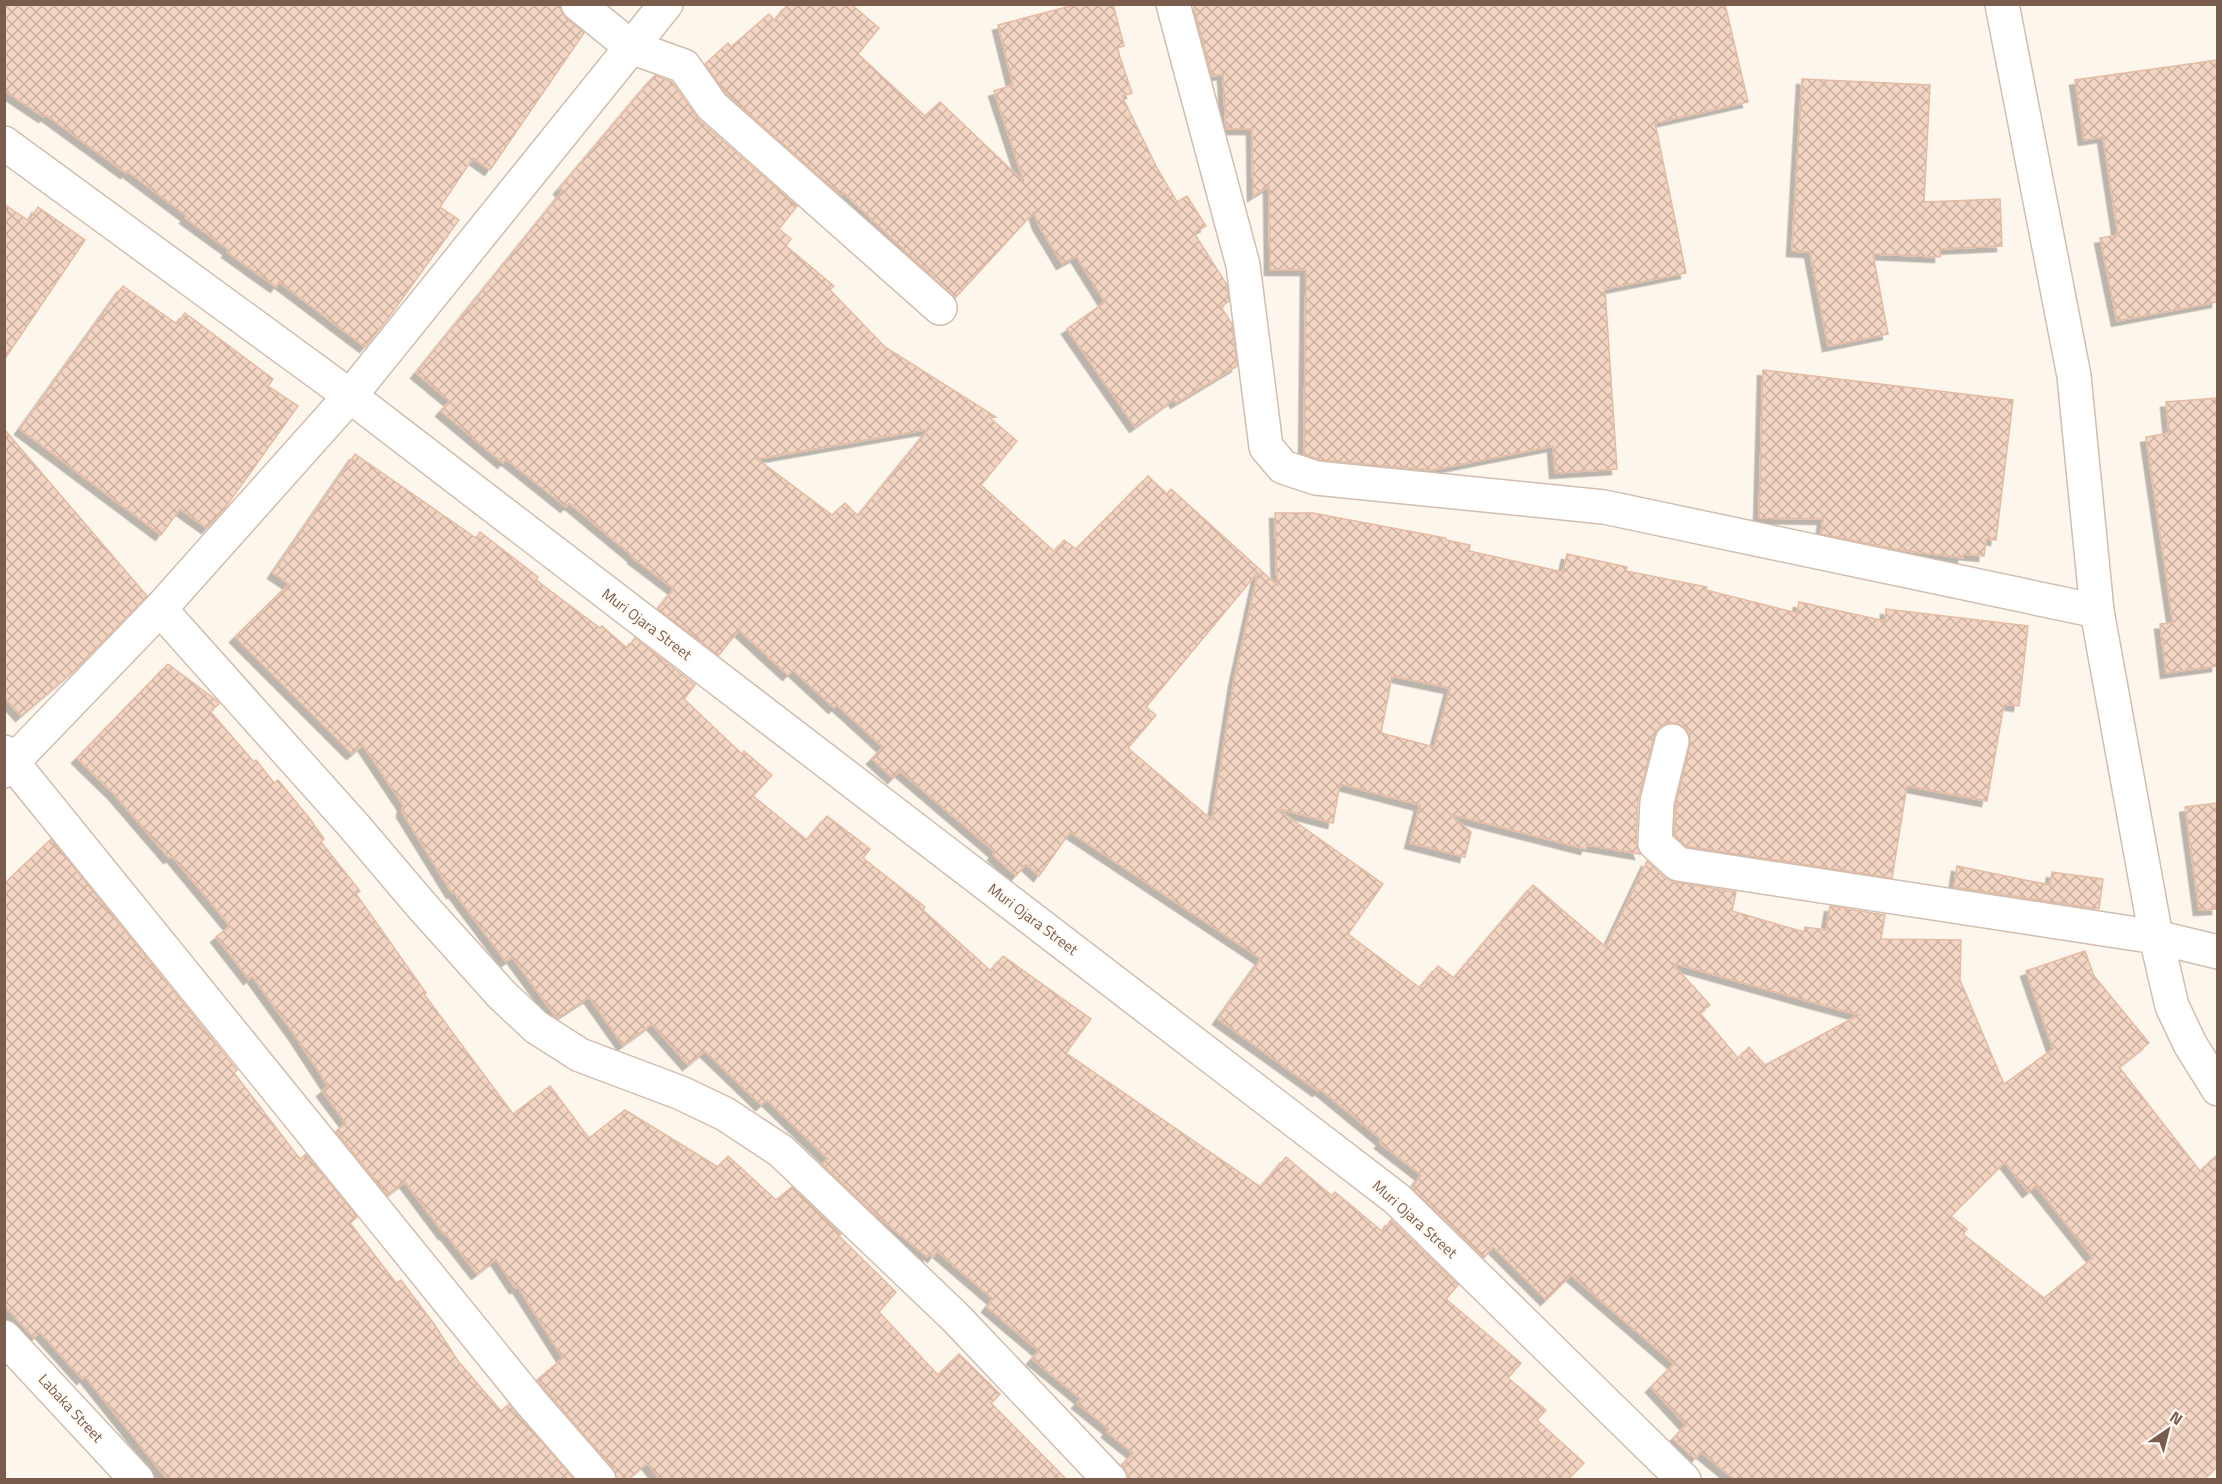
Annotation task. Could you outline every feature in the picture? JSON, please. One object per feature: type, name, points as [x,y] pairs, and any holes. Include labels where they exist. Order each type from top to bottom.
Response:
[{"type":"street","points":[[578,4],[631,47],[684,66],[712,106],[940,308]]},
{"type":"street","points":[[599,1479],[530,1401],[7,761],[160,609],[350,396],[666,4]]},
{"type":"street","points":[[1173,4],[1243,266],[1266,447],[1283,467],[1316,477],[1604,507],[2097,610]]},
{"type":"street","points":[[2002,4],[2074,376],[2097,610],[2156,937],[2172,1006],[2190,1044],[2217,1089]]},
{"type":"street","name":"Muri Ojara Street","points":[[4,143],[350,396],[1397,1199],[1684,1479]]},
{"type":"street","points":[[160,609],[354,826],[446,933],[501,994],[536,1027],[580,1055],[681,1094],[725,1114],[781,1151],[955,1317],[1110,1479]]},
{"type":"street","points":[[1672,741],[1657,802],[1655,843],[1678,864],[2156,937],[2217,952]]},
{"type":"street","name":"Labaka Street","points":[[4,1337],[137,1479]]},
{"type":"building","points":[[4,4],[560,4],[561,11],[566,18],[584,33],[490,170],[473,158],[440,207],[459,220],[365,347],[279,282],[276,287],[227,252],[229,250],[127,171],[126,173],[46,115],[44,117],[4,90]]},
{"type":"building","points":[[788,4],[851,4],[879,28],[858,54],[925,116],[940,102],[1024,182],[994,91],[1013,85],[998,25],[1078,4],[1113,4],[1124,46],[1117,48],[1132,93],[1122,96],[1157,168],[1177,202],[1187,196],[1206,226],[1194,233],[1227,285],[1229,301],[1221,307],[1232,324],[1237,366],[1176,403],[1174,399],[1135,427],[1067,329],[1105,302],[1076,256],[1062,264],[1038,224],[1034,212],[955,298],[843,192],[841,195],[726,93],[705,64],[728,43],[731,47],[769,14],[775,21]]},
{"type":"building","points":[[1193,4],[1725,4],[1748,102],[1655,123],[1686,273],[1605,289],[1617,469],[1555,473],[1553,446],[1432,470],[1320,460],[1304,454],[1306,270],[1270,270],[1269,186],[1253,196],[1252,129],[1226,129],[1223,74],[1212,76]]},
{"type":"building","points":[[2217,60],[2217,302],[2117,321],[2100,238],[2118,235],[2103,137],[2084,140],[2075,80]]},
{"type":"building","points":[[655,75],[672,82],[699,120],[797,206],[779,229],[791,239],[786,246],[834,286],[830,290],[885,347],[996,417],[990,418],[1017,441],[981,485],[1055,552],[1064,540],[1076,549],[1148,476],[1167,494],[1171,489],[1277,585],[1275,513],[1313,513],[1446,538],[1446,540],[1470,545],[1469,551],[1563,572],[1567,554],[1627,567],[1626,571],[1707,587],[1706,590],[1797,613],[1799,602],[1885,621],[1886,609],[2028,626],[2019,706],[2004,704],[1987,801],[1907,786],[1892,878],[1686,846],[1674,835],[1676,805],[1690,736],[1685,727],[1676,723],[1666,723],[1659,728],[1654,737],[1638,801],[1636,842],[1640,854],[1587,845],[1586,849],[1449,814],[1471,832],[1465,857],[1410,843],[1420,805],[1340,784],[1333,823],[1276,808],[1383,884],[1348,934],[1420,988],[1438,966],[1454,978],[1533,885],[1606,947],[1647,861],[1665,878],[1675,882],[1736,892],[1732,911],[1804,932],[1805,927],[1826,930],[1830,906],[1885,915],[1881,939],[1961,940],[1960,980],[2004,1084],[2053,1049],[2026,971],[2085,951],[2094,976],[2149,1043],[2119,1067],[2200,1171],[2217,1155],[2217,1467],[2204,1479],[1734,1479],[1701,1452],[1695,1459],[1673,1439],[1686,1425],[1651,1387],[1674,1364],[1571,1275],[1546,1300],[1493,1247],[1484,1258],[1412,1188],[1421,1175],[1380,1143],[1382,1140],[1320,1089],[1318,1091],[1218,1019],[1261,959],[1070,832],[1039,876],[1026,864],[1016,876],[993,855],[995,852],[900,771],[893,778],[872,759],[883,747],[837,705],[834,708],[793,670],[788,675],[739,630],[719,655],[658,609],[674,589],[633,558],[569,503],[566,507],[506,459],[503,463],[441,411],[450,401],[416,373],[562,192],[559,189]],"holes":[[[929,429],[858,516],[845,503],[832,515],[757,459]],[[1258,572],[1234,681],[1212,820],[1128,748],[1156,715],[1146,707]],[[1392,676],[1450,688],[1434,747],[1381,733]],[[1672,963],[1859,1015],[1765,1065],[1749,1047],[1738,1058],[1700,1013],[1710,1005]],[[2005,1162],[2028,1192],[2036,1186],[2093,1258],[2044,1298],[1963,1234],[1967,1229],[1951,1216]]]},
{"type":"building","points":[[1802,79],[1930,85],[1924,202],[2000,199],[2002,246],[1940,249],[1940,257],[1873,254],[1888,334],[1828,346],[1810,252],[1792,251]]},
{"type":"building","points":[[4,204],[29,221],[38,207],[85,240],[4,360]]},
{"type":"building","points":[[123,286],[177,324],[185,313],[273,379],[268,386],[298,406],[225,508],[207,528],[180,509],[161,535],[20,429]]},
{"type":"building","points":[[1763,370],[2013,400],[1996,540],[1986,539],[1984,556],[1963,554],[1963,558],[1900,550],[1821,534],[1823,519],[1759,518]]},
{"type":"building","points":[[2217,398],[2217,666],[2166,673],[2160,624],[2173,623],[2146,437],[2169,433],[2166,402]]},
{"type":"building","points":[[4,429],[147,596],[77,668],[21,716],[4,697]]},
{"type":"building","points":[[355,454],[476,538],[480,532],[538,577],[536,580],[600,628],[602,626],[627,648],[635,638],[695,685],[684,699],[742,754],[744,751],[772,775],[753,796],[807,840],[827,816],[870,849],[863,858],[925,907],[923,910],[991,971],[1003,956],[1091,1019],[1066,1053],[1261,1187],[1286,1157],[1332,1196],[1335,1192],[1383,1232],[1391,1220],[1458,1285],[1446,1299],[1521,1363],[1508,1378],[1546,1410],[1537,1420],[1584,1463],[1568,1479],[1128,1479],[1122,1465],[1133,1453],[1107,1432],[1109,1429],[1077,1403],[1081,1399],[1032,1359],[1039,1351],[987,1307],[993,1299],[937,1251],[933,1257],[929,1254],[927,1257],[866,1206],[822,1164],[828,1159],[767,1100],[761,1105],[705,1051],[688,1065],[652,1024],[623,1045],[589,997],[557,1018],[512,957],[506,962],[454,892],[452,893],[402,812],[403,805],[363,745],[352,754],[235,637],[289,584],[273,573]]},
{"type":"building","points":[[168,664],[216,700],[219,704],[210,711],[254,762],[256,760],[274,783],[278,780],[310,819],[324,839],[321,842],[360,891],[356,894],[426,993],[424,994],[513,1114],[550,1086],[589,1138],[625,1110],[718,1167],[728,1156],[776,1200],[792,1187],[896,1292],[879,1312],[938,1375],[959,1354],[1000,1394],[991,1403],[1066,1479],[659,1479],[647,1463],[628,1479],[617,1479],[613,1468],[537,1380],[563,1358],[518,1287],[515,1288],[496,1259],[477,1274],[405,1182],[387,1195],[336,1131],[346,1123],[322,1091],[328,1086],[294,1034],[252,976],[249,979],[216,937],[230,926],[172,856],[169,858],[114,794],[77,758]]},
{"type":"building","points":[[2217,803],[2217,909],[2199,910],[2185,807]]},
{"type":"building","points":[[51,839],[237,1070],[234,1073],[300,1159],[306,1154],[357,1217],[350,1223],[396,1283],[401,1280],[458,1361],[501,1411],[509,1404],[574,1479],[167,1479],[85,1376],[82,1379],[40,1332],[34,1338],[4,1305],[4,884]]},
{"type":"building","points":[[1957,866],[2050,885],[2052,872],[2103,879],[2099,909],[1954,887]]}]
